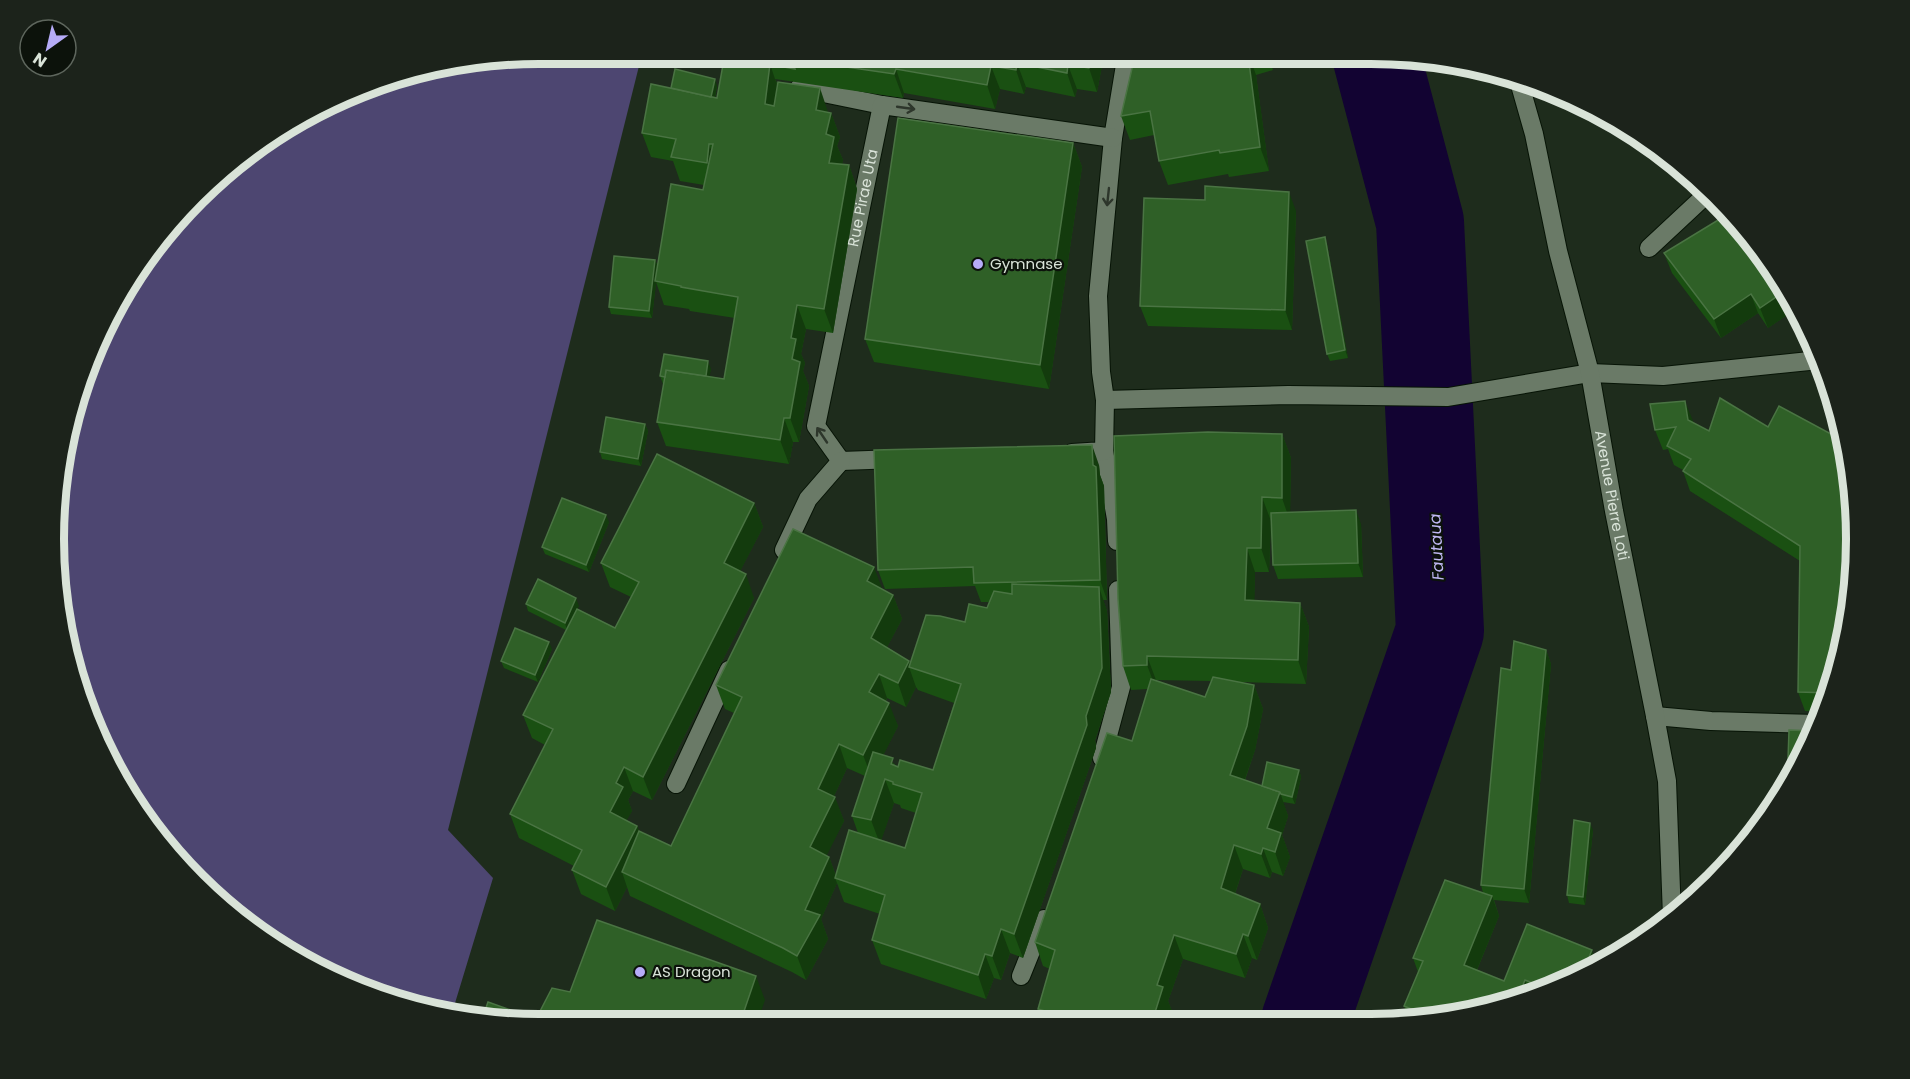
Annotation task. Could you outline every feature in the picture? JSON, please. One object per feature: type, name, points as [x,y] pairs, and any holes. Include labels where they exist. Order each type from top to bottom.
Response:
[{"type":"street","points":[[1097,775],[1121,687],[1116,519],[1104,451],[1105,400],[1101,372],[1098,296],[1113,138],[1125,64]]},
{"type":"street","points":[[792,87],[882,105],[1113,138]]},
{"type":"street","name":"Avenue Pierre Loti","points":[[1521,89],[1558,252],[1590,373],[1614,511],[1655,716],[1666,781],[1672,907]]},
{"type":"street","name":"Rue Pirae Uta","points":[[841,461],[816,426],[882,105]]},
{"type":"street","points":[[1649,248],[1701,199]]},
{"type":"street","points":[[1105,400],[1288,395],[1448,397],[1590,373],[1663,376],[1810,361]]},
{"type":"street","points":[[1056,453],[1104,451]]},
{"type":"street","points":[[778,562],[808,499],[841,461],[913,459]]},
{"type":"street","points":[[676,784],[735,657]]},
{"type":"street","points":[[1655,716],[1711,721],[1808,724]]},
{"type":"street","points":[[1022,976],[1050,902]]},
{"type":"shaded area","points":[[540,64],[640,64],[448,830],[493,878],[454,1006],[387,989],[329,966],[302,951],[226,897],[182,853],[145,803],[113,750],[81,662],[69,601],[64,540],[74,447],[90,387],[113,329],[145,276],[182,226],[226,182],[276,145],[329,113],[387,90],[447,74]]},
{"type":"building","points":[[723,64],[770,64],[765,104],[774,106],[778,82],[820,88],[816,110],[831,113],[826,134],[834,137],[829,163],[849,165],[824,309],[797,305],[791,338],[796,339],[792,359],[800,362],[790,418],[784,418],[780,440],[657,422],[666,370],[724,379],[738,297],[655,281],[671,184],[703,190],[713,144],[709,144],[707,163],[671,157],[676,139],[642,133],[651,84],[717,98]]},
{"type":"building","points":[[767,64],[794,64],[795,69]]},
{"type":"building","points":[[826,64],[1017,64],[1016,70],[991,66],[987,85],[896,69],[894,74]]},
{"type":"building","points":[[1022,64],[1090,64],[1089,68],[1068,65],[1067,73]]},
{"type":"building","points":[[1133,64],[1249,64],[1260,147],[1220,153],[1219,150],[1159,161],[1150,111],[1121,116]]},
{"type":"building","points":[[675,69],[715,79],[711,97],[671,88]]},
{"type":"building","name":"Gymnase","points":[[898,118],[1073,143],[1040,365],[865,339]]},
{"type":"building","points":[[1205,186],[1289,192],[1285,310],[1140,306],[1144,198],[1205,200]]},
{"type":"building","points":[[1721,219],[1747,250],[1778,296],[1760,308],[1751,294],[1714,319],[1664,253]]},
{"type":"building","points":[[1325,237],[1345,350],[1327,354],[1306,241]]},
{"type":"building","points":[[614,256],[655,260],[649,311],[609,307]]},
{"type":"building","points":[[664,354],[708,361],[706,376],[666,370],[665,377],[660,376]]},
{"type":"building","points":[[1720,398],[1768,427],[1779,406],[1833,435],[1841,478],[1846,540],[1836,632],[1820,693],[1798,692],[1800,546],[1683,471],[1691,459],[1667,446],[1676,427],[1655,430],[1650,404],[1685,401],[1688,420],[1709,431]]},
{"type":"building","points":[[606,417],[645,424],[638,459],[600,452]]},
{"type":"building","points":[[1208,432],[1282,434],[1282,498],[1262,497],[1261,548],[1247,548],[1245,600],[1300,603],[1298,660],[1147,656],[1147,665],[1123,666],[1118,599],[1114,436]]},
{"type":"building","points":[[1092,445],[1093,465],[1096,467],[1100,580],[974,583],[973,567],[878,570],[874,450]]},
{"type":"building","points":[[657,454],[754,503],[724,563],[746,574],[643,777],[624,767],[616,783],[623,787],[610,812],[637,826],[606,887],[572,870],[582,850],[510,814],[553,729],[523,715],[577,609],[615,628],[639,582],[601,563]]},
{"type":"building","points":[[562,498],[606,515],[586,565],[542,547]]},
{"type":"building","points":[[1356,510],[1358,563],[1273,565],[1271,513]]},
{"type":"building","points":[[793,529],[874,567],[867,581],[893,595],[871,638],[909,661],[898,683],[879,674],[869,692],[889,703],[863,755],[839,744],[818,789],[835,797],[810,847],[829,857],[805,910],[820,915],[797,956],[622,872],[639,831],[671,846],[742,697],[716,685]]},
{"type":"building","points":[[538,579],[576,598],[565,623],[526,604]]},
{"type":"building","points":[[1012,584],[1099,587],[1102,668],[1086,716],[1087,725],[1014,934],[1001,929],[992,956],[985,954],[978,975],[872,940],[885,895],[835,878],[849,830],[905,848],[922,793],[893,784],[885,779],[871,820],[852,816],[873,752],[893,758],[891,764],[898,767],[900,760],[933,770],[961,684],[909,667],[926,615],[965,622],[969,604],[987,608],[994,591],[1012,594]]},
{"type":"building","points":[[515,628],[549,642],[535,675],[501,661]]},
{"type":"building","points":[[1514,641],[1546,650],[1524,889],[1481,885],[1501,668],[1511,670]]},
{"type":"building","points":[[1213,677],[1254,685],[1247,726],[1230,775],[1280,792],[1267,828],[1281,833],[1275,852],[1263,848],[1261,854],[1234,845],[1221,888],[1260,904],[1248,936],[1243,934],[1236,954],[1174,935],[1157,985],[1163,987],[1155,1014],[1055,1014],[1038,1009],[1055,950],[1035,942],[1107,733],[1132,741],[1151,679],[1205,697]]},
{"type":"building","points":[[1789,730],[1805,731],[1797,750],[1788,767]]},
{"type":"building","points":[[1267,762],[1299,770],[1292,797],[1262,786]]},
{"type":"building","points":[[1574,820],[1590,823],[1583,897],[1567,895]]},
{"type":"building","points":[[1445,880],[1492,896],[1464,965],[1504,981],[1527,924],[1592,950],[1586,963],[1535,984],[1525,980],[1521,990],[1463,1005],[1417,1011],[1404,1006],[1423,961],[1413,958]]},
{"type":"building","points":[[597,920],[756,976],[743,1014],[539,1014],[552,988],[570,992]]},
{"type":"building","points":[[488,1002],[520,1013],[485,1011]]},
{"type":"waterway","name":"Fautaua","points":[[1307,1014],[1440,631],[1420,222],[1379,65]]},
{"type":"place","name":"Gymnase","points":[[978,264]]},
{"type":"place","name":"AS Dragon","points":[[640,972]]}]
